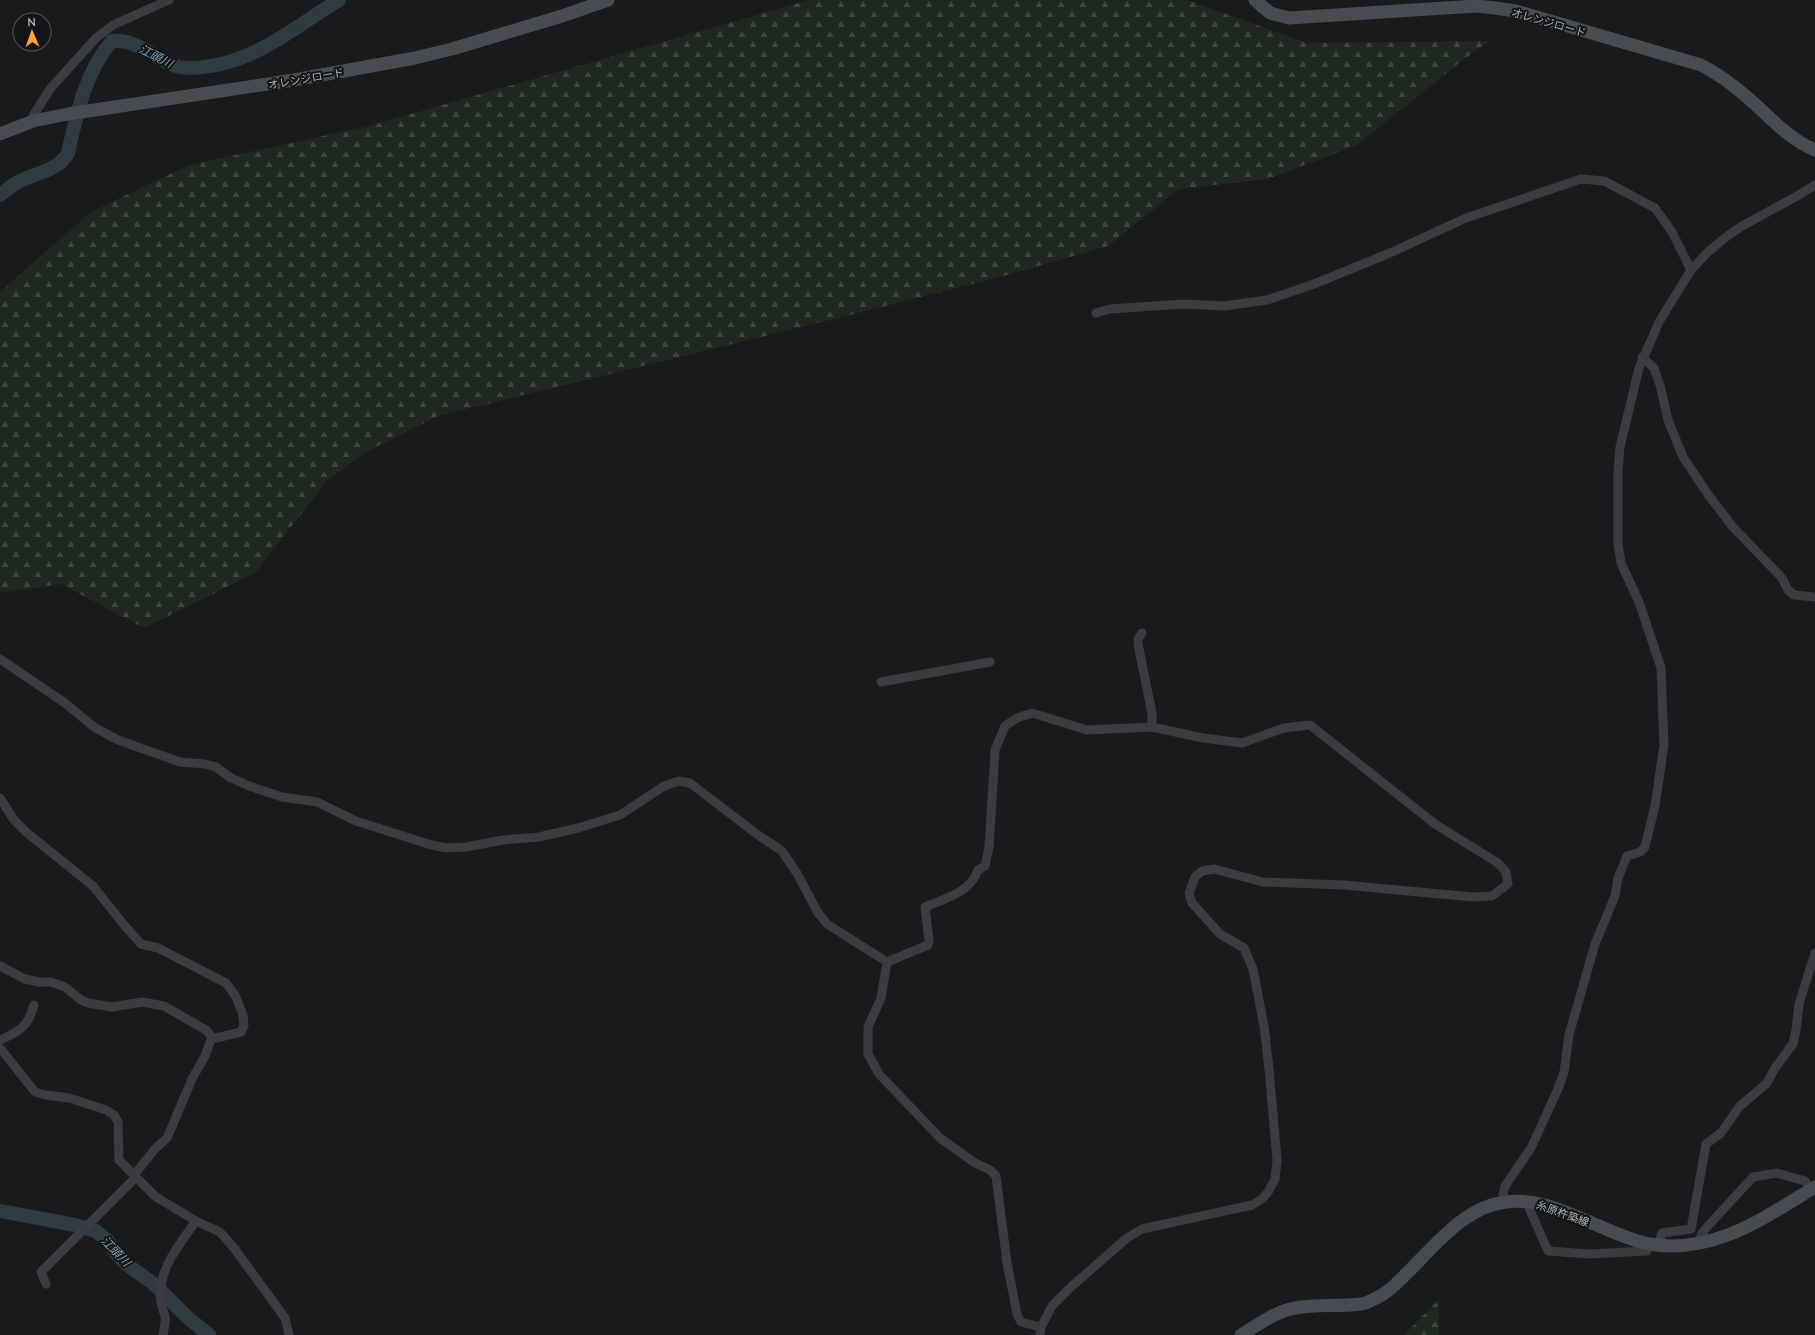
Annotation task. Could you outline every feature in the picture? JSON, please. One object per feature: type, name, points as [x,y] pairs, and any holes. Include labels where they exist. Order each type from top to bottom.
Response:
[{"type":"street","points":[[33,121],[33,116],[50,89],[96,38],[112,24],[169,0]]},
{"type":"street","name":"オレンジロード","points":[[0,134],[33,121],[84,111],[294,80],[415,58],[452,49],[562,16],[608,0]]},
{"type":"street","name":"オレンジロード","points":[[1255,0],[1270,13],[1288,18],[1476,6],[1516,11],[1701,65],[1716,72],[1792,137],[1815,150]]},
{"type":"street","points":[[1096,313],[1110,309],[1184,304],[1224,306],[1267,300],[1314,284],[1390,253],[1466,218],[1581,179],[1604,181],[1655,208],[1672,232],[1691,270]]},
{"type":"street","points":[[1507,1202],[1502,1194],[1505,1186],[1531,1148],[1558,1089],[1566,1062],[1569,1035],[1595,944],[1615,896],[1618,878],[1623,865],[1627,856],[1640,852],[1645,847],[1655,806],[1661,770],[1664,745],[1661,668],[1639,602],[1621,563],[1618,544],[1618,472],[1620,447],[1625,421],[1642,357],[1659,322],[1691,270],[1726,237],[1815,185]]},
{"type":"street","points":[[1642,357],[1654,368],[1660,385],[1668,420],[1676,443],[1683,457],[1707,493],[1732,526],[1782,578],[1788,590],[1794,595],[1815,597]]},
{"type":"street","points":[[1142,633],[1138,639],[1138,644],[1152,713],[1152,727]]},
{"type":"street","points":[[0,659],[65,703],[94,727],[118,740],[180,762],[205,764],[216,767],[231,778],[249,786],[282,797],[316,802],[356,821],[428,844],[446,848],[466,847],[503,840],[539,837],[578,828],[620,815],[664,786],[679,781],[690,783],[758,835],[782,851],[798,875],[818,914],[827,924],[886,962]]},
{"type":"street","points":[[881,682],[990,662]]},
{"type":"street","points":[[1032,713],[1087,730],[1152,727],[1202,738],[1242,743],[1284,728],[1310,725],[1436,824],[1498,863],[1506,872],[1508,884],[1492,896],[1473,897],[1344,885],[1263,882],[1214,869],[1202,871],[1195,877],[1189,893],[1192,903],[1220,934],[1244,948],[1253,970],[1264,1026],[1269,1069],[1277,1160],[1275,1180],[1262,1199],[1252,1205],[1142,1229],[1127,1238],[1071,1287],[1052,1306],[1041,1331],[1022,1322],[1017,1314],[1006,1263],[996,1176],[990,1170],[975,1163],[940,1138],[879,1074],[868,1054],[868,1027],[881,998],[886,962],[928,945],[929,941],[925,906],[967,888],[974,880],[978,870],[985,866],[989,847],[995,750],[1005,726],[1016,718],[1032,713]]},
{"type":"street","points":[[0,798],[14,820],[26,832],[93,886],[124,926],[141,944],[158,948],[226,983],[234,995],[243,1015],[244,1026],[241,1032],[235,1034],[221,1037],[212,1036],[206,1030],[164,1006],[142,1002],[112,1007],[88,1003],[81,1000],[65,986],[25,978],[0,966]]},
{"type":"street","points":[[1526,1201],[1548,1251],[1589,1254],[1646,1251],[1654,1244],[1662,1233],[1691,1228],[1706,1144],[1721,1132],[1739,1107],[1767,1083],[1775,1068],[1793,1044],[1799,1004],[1815,953]]},
{"type":"street","points":[[0,1040],[20,1030],[28,1021],[34,1005]]},
{"type":"street","points":[[46,1284],[41,1272],[134,1176],[155,1149],[166,1138],[173,1126],[192,1079],[203,1061],[212,1036]]},
{"type":"street","points":[[0,1048],[35,1092],[69,1098],[106,1110],[114,1115],[118,1122],[118,1160],[156,1197],[196,1221],[220,1232],[234,1248],[285,1318],[289,1335]]},
{"type":"street","points":[[1700,1243],[1706,1227],[1753,1177],[1777,1173],[1805,1181],[1813,1188]]},
{"type":"street","name":"糸原杵築線","points":[[1241,1335],[1278,1314],[1293,1308],[1320,1305],[1361,1304],[1382,1295],[1402,1278],[1457,1224],[1474,1211],[1492,1204],[1526,1201],[1545,1204],[1631,1239],[1654,1244],[1700,1243],[1718,1240],[1742,1231],[1813,1188]]},
{"type":"street","points":[[163,1335],[165,1317],[161,1302],[162,1283],[170,1258],[196,1221]]},
{"type":"green space","points":[[809,0],[1187,0],[1307,43],[1490,41],[1464,59],[1357,145],[1268,179],[1179,189],[1108,246],[993,279],[438,416],[364,453],[327,481],[255,573],[144,628],[61,584],[0,593],[0,292],[91,212],[189,165],[369,126]]},
{"type":"green space","points":[[1439,1299],[1439,1335],[1404,1335]]},
{"type":"waterway","name":"江頭川","points":[[0,195],[16,183],[46,171],[64,159],[68,153],[83,94],[95,66],[112,41],[130,43],[170,64],[179,67],[194,68],[222,64],[241,58],[275,41],[339,0]]},
{"type":"waterway","name":"江頭川","points":[[0,1211],[75,1225],[96,1231],[108,1241],[115,1252],[126,1264],[154,1284],[187,1317],[209,1335]]}]
